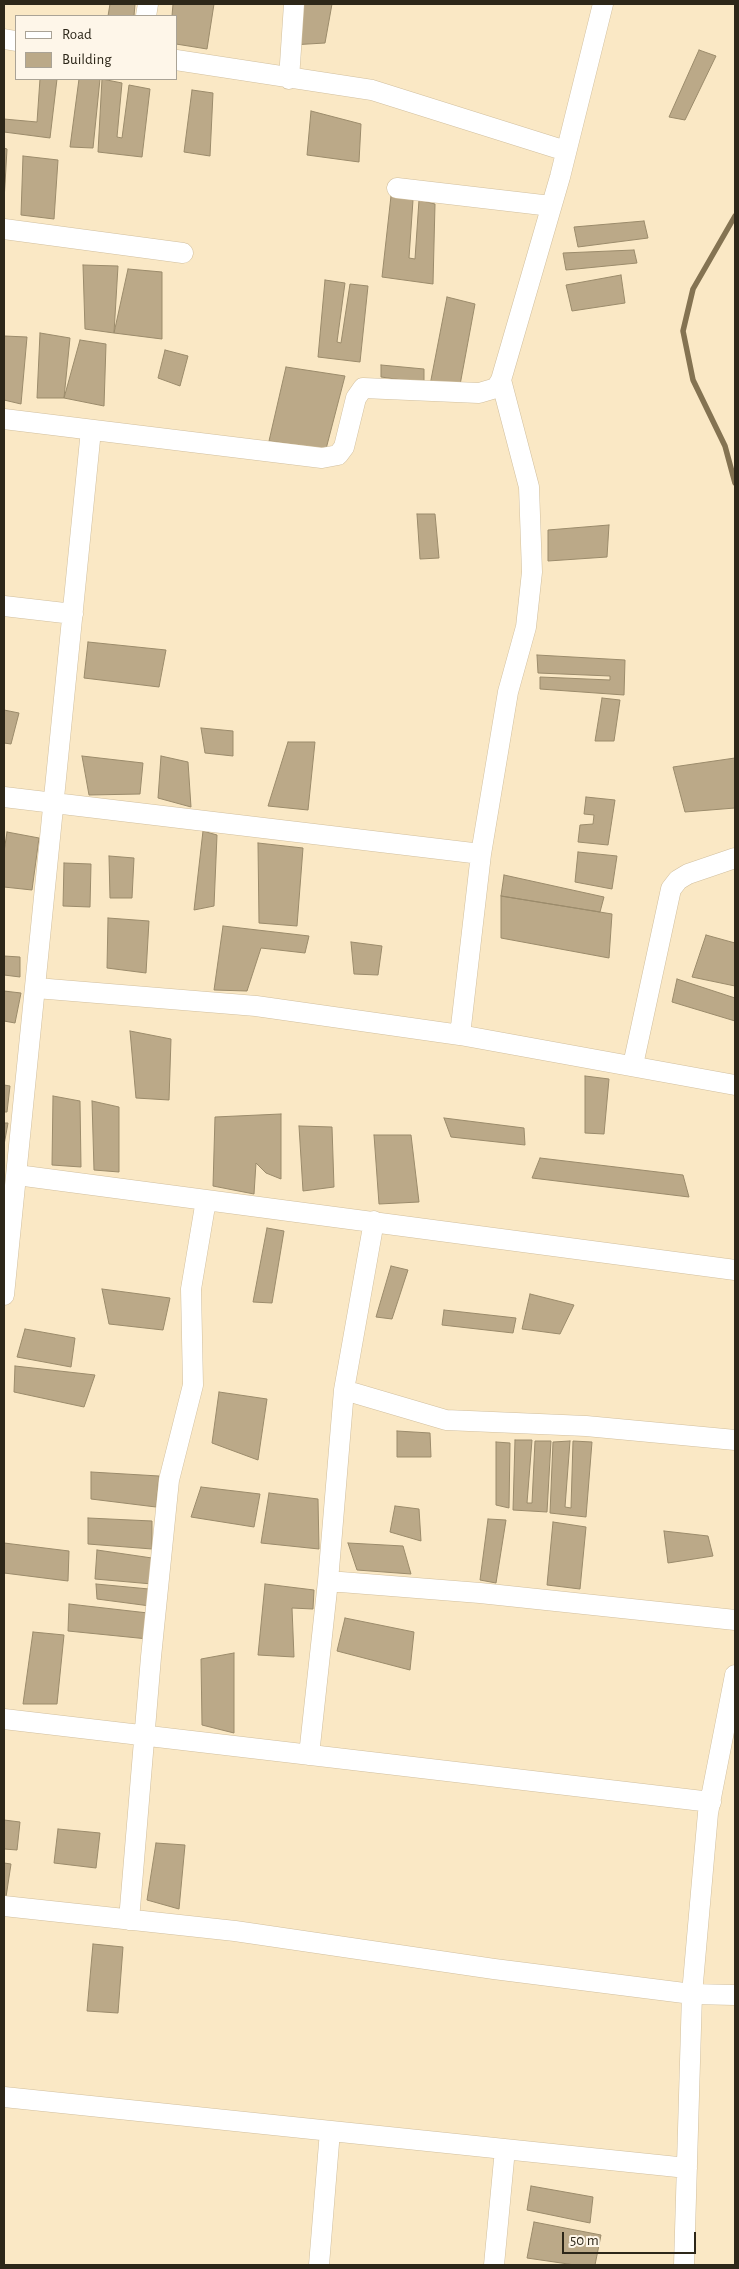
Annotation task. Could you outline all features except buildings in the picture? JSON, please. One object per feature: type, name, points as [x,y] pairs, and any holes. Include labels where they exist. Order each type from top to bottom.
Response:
[{"type":"street","points":[[289,79],[294,4]]},
{"type":"street","points":[[4,419],[322,458],[338,455],[344,447],[356,398],[363,388],[478,393],[496,388],[501,380],[551,206],[603,4]]},
{"type":"street","points":[[178,60],[289,79],[372,90],[566,151]]},
{"type":"street","points":[[397,188],[551,206]]},
{"type":"street","points":[[4,229],[183,253]]},
{"type":"street","points":[[460,1035],[481,854],[508,692],[526,627],[532,572],[528,487],[501,380]]},
{"type":"street","points":[[4,1295],[18,1175],[91,430]]},
{"type":"street","points":[[4,606],[73,614]]},
{"type":"street","points":[[4,797],[481,854]]},
{"type":"street","points":[[633,1065],[671,889],[678,880],[688,874],[735,858]]},
{"type":"street","points":[[36,988],[256,1006],[460,1035],[735,1085]]},
{"type":"street","points":[[18,1175],[374,1220],[735,1270]]},
{"type":"street","points":[[129,1920],[144,1736],[169,1480],[193,1386],[192,1289],[206,1200]]},
{"type":"street","points":[[309,1755],[328,1581],[344,1390],[374,1220]]},
{"type":"street","points":[[344,1390],[446,1420],[586,1426],[735,1440]]},
{"type":"street","points":[[328,1581],[480,1593],[735,1620]]},
{"type":"street","points":[[684,2265],[692,1994],[711,1802],[735,1675]]},
{"type":"street","points":[[4,1719],[711,1802]]},
{"type":"street","points":[[4,1906],[235,1931],[692,1994],[735,1995]]},
{"type":"street","points":[[4,2097],[686,2168]]},
{"type":"street","points":[[319,2265],[330,2131]]},
{"type":"street","points":[[494,2265],[505,2149]]},
{"type":"waterway","points":[[735,216],[693,289],[683,331],[693,380],[725,446],[735,483]]}]
